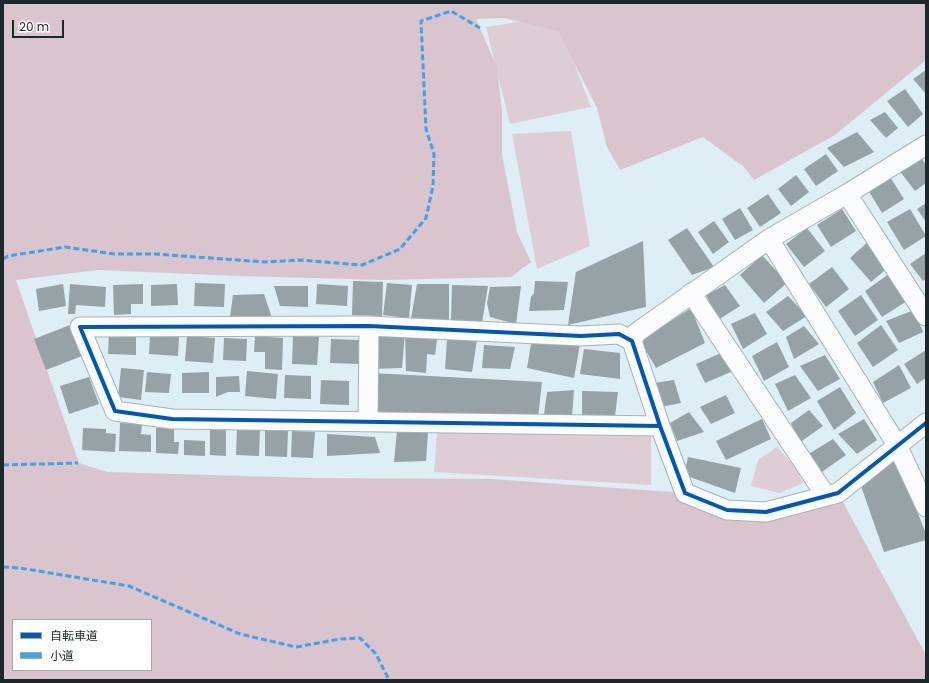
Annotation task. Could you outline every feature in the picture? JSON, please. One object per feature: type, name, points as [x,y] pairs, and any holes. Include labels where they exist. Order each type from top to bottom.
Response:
[{"type":"street","points":[[926,145],[847,194],[769,239],[636,332],[632,341],[660,426],[685,493],[711,505],[741,512],[766,512],[838,493],[897,445],[926,424]]},
{"type":"street","points":[[847,194],[926,316]]},
{"type":"street","points":[[769,239],[897,445],[926,507]]},
{"type":"street","points":[[691,293],[826,496]]},
{"type":"street","points":[[632,341],[619,334],[581,336],[368,326],[80,327],[115,411],[172,420],[660,426]]},
{"type":"street","points":[[368,326],[368,422]]},
{"type":"shaded area","points":[[3,3],[926,3],[926,60],[835,135],[754,180],[744,167],[703,137],[620,170],[607,147],[597,108],[558,31],[504,18],[476,19],[497,67],[502,111],[502,155],[517,232],[531,262],[511,277],[383,280],[98,270],[16,280],[79,463],[107,472],[313,478],[492,479],[685,493],[727,510],[838,493],[926,655],[926,680],[3,680]]},
{"type":"shaded area","points":[[556,16],[591,107],[510,124],[486,27]]},
{"type":"shaded area","points":[[571,131],[590,246],[537,269],[512,134]]},
{"type":"shaded area","points":[[437,433],[651,434],[651,485],[434,472]]},
{"type":"shaded area","points":[[777,447],[795,467],[803,483],[779,493],[751,486],[758,460]]},
{"type":"building","points":[[926,70],[926,94],[913,79]]},
{"type":"building","points":[[905,89],[923,114],[908,127],[887,101]]},
{"type":"building","points":[[885,112],[898,128],[886,138],[870,120]]},
{"type":"building","points":[[857,132],[874,152],[844,167],[827,148]]},
{"type":"building","points":[[826,154],[838,171],[816,186],[804,169]]},
{"type":"building","points":[[919,155],[926,165],[926,183],[915,191],[899,170]]},
{"type":"building","points":[[796,175],[809,192],[791,206],[778,189]]},
{"type":"building","points":[[890,177],[904,199],[882,213],[868,190]]},
{"type":"building","points":[[768,194],[781,213],[760,227],[747,208]]},
{"type":"building","points":[[926,203],[926,222],[917,209]]},
{"type":"building","points":[[740,208],[753,230],[735,240],[722,219]]},
{"type":"building","points":[[842,209],[856,231],[831,247],[817,225]]},
{"type":"building","points":[[910,209],[926,236],[904,250],[887,222]]},
{"type":"building","points":[[714,221],[729,242],[713,254],[698,232]]},
{"type":"building","points":[[687,228],[714,267],[692,275],[668,240]]},
{"type":"building","points":[[807,228],[825,251],[804,267],[786,244]]},
{"type":"building","points":[[643,241],[646,307],[568,325],[576,272]]},
{"type":"building","points":[[869,241],[891,265],[871,282],[850,258]]},
{"type":"building","points":[[926,253],[926,279],[923,281],[910,264]]},
{"type":"building","points":[[762,255],[787,283],[764,303],[740,275]]},
{"type":"building","points":[[832,267],[849,289],[826,307],[809,284]]},
{"type":"building","points":[[889,274],[907,301],[882,317],[865,291]]},
{"type":"building","points":[[353,281],[383,282],[382,316],[352,315]]},
{"type":"building","points":[[535,281],[568,282],[564,310],[529,311],[531,297],[534,293]]},
{"type":"building","points":[[195,283],[225,284],[224,307],[194,306]]},
{"type":"building","points":[[387,283],[412,285],[409,318],[383,315]]},
{"type":"building","points":[[63,284],[66,306],[39,311],[36,289]]},
{"type":"building","points":[[70,284],[106,287],[105,307],[76,305],[75,314],[68,314]]},
{"type":"building","points":[[143,284],[143,304],[131,304],[131,314],[114,315],[113,285]]},
{"type":"building","points":[[177,284],[178,305],[151,306],[151,285]]},
{"type":"building","points":[[317,284],[348,286],[347,306],[316,304]]},
{"type":"building","points":[[417,284],[449,284],[449,323],[411,319]]},
{"type":"building","points":[[452,285],[488,286],[482,323],[451,321]]},
{"type":"building","points":[[725,285],[740,306],[718,320],[706,295]]},
{"type":"building","points":[[274,286],[308,286],[308,307],[280,306]]},
{"type":"building","points":[[521,286],[516,324],[490,317],[487,303],[490,287]]},
{"type":"building","points":[[264,294],[273,321],[230,317],[233,295]]},
{"type":"building","points":[[861,295],[878,320],[855,336],[838,311]]},
{"type":"building","points":[[788,296],[807,316],[783,331],[766,312]]},
{"type":"building","points":[[691,308],[705,343],[656,368],[640,341]]},
{"type":"building","points":[[914,310],[923,332],[899,343],[886,321]]},
{"type":"building","points":[[755,313],[767,334],[743,349],[731,324]]},
{"type":"building","points":[[70,325],[82,356],[46,370],[34,339]]},
{"type":"building","points":[[881,325],[898,350],[873,367],[857,343]]},
{"type":"building","points":[[804,326],[819,344],[794,359],[786,337]]},
{"type":"building","points":[[372,329],[438,332],[435,355],[427,354],[426,373],[406,371],[405,333],[402,368],[371,369]]},
{"type":"building","points":[[109,332],[136,332],[136,355],[108,354]]},
{"type":"building","points":[[150,335],[179,337],[178,356],[149,354]]},
{"type":"building","points":[[187,336],[215,338],[213,363],[185,361]]},
{"type":"building","points":[[255,336],[283,338],[282,370],[265,369],[265,352],[254,352]]},
{"type":"building","points":[[293,336],[319,337],[317,365],[292,364]]},
{"type":"building","points":[[224,338],[247,339],[246,361],[223,360]]},
{"type":"building","points":[[331,339],[359,340],[359,364],[330,363]]},
{"type":"building","points":[[447,340],[477,340],[472,372],[445,369]]},
{"type":"building","points":[[777,342],[789,367],[764,381],[752,356]]},
{"type":"building","points":[[531,344],[580,344],[574,378],[527,368]]},
{"type":"building","points":[[484,345],[515,347],[510,369],[482,368]]},
{"type":"building","points":[[584,349],[620,353],[620,379],[580,374]]},
{"type":"building","points":[[926,350],[926,378],[917,384],[904,364]]},
{"type":"building","points":[[721,353],[733,371],[705,383],[696,364]]},
{"type":"building","points":[[825,355],[840,379],[818,391],[800,366]]},
{"type":"building","points":[[899,365],[911,388],[883,403],[873,382]]},
{"type":"building","points":[[121,368],[144,370],[141,400],[118,397]]},
{"type":"building","points":[[247,371],[278,374],[276,399],[245,396]]},
{"type":"building","points":[[147,372],[171,374],[169,393],[145,392]]},
{"type":"building","points":[[209,372],[209,393],[182,393],[182,373]]},
{"type":"building","points":[[373,373],[542,382],[538,418],[436,416],[370,411]]},
{"type":"building","points":[[285,375],[311,376],[311,399],[284,398]]},
{"type":"building","points":[[795,375],[811,398],[788,411],[775,384]]},
{"type":"building","points":[[239,376],[240,392],[228,392],[216,397],[216,377]]},
{"type":"building","points":[[89,377],[99,404],[69,414],[60,386]]},
{"type":"building","points":[[321,380],[349,381],[349,405],[320,404]]},
{"type":"building","points":[[674,380],[681,403],[661,407],[654,383]]},
{"type":"building","points":[[840,387],[856,413],[834,430],[817,401]]},
{"type":"building","points":[[574,390],[572,416],[544,415],[547,392]]},
{"type":"building","points":[[582,391],[618,392],[615,416],[582,415]]},
{"type":"building","points":[[726,395],[735,413],[711,424],[700,407]]},
{"type":"building","points":[[809,410],[823,426],[799,443],[791,423]]},
{"type":"building","points":[[689,412],[704,432],[677,441],[670,423]]},
{"type":"building","points":[[762,419],[771,439],[726,460],[716,441]]},
{"type":"building","points":[[864,419],[877,440],[857,454],[838,434]]},
{"type":"building","points":[[120,423],[142,424],[141,434],[151,435],[151,452],[119,451]]},
{"type":"building","points":[[83,428],[106,429],[106,433],[116,434],[115,452],[82,450]]},
{"type":"building","points":[[156,428],[174,428],[174,442],[179,442],[178,454],[156,453]]},
{"type":"building","points":[[237,428],[260,429],[259,456],[236,455]]},
{"type":"building","points":[[210,429],[226,429],[226,456],[210,455]]},
{"type":"building","points":[[265,430],[288,431],[287,457],[265,456]]},
{"type":"building","points":[[292,431],[315,432],[313,458],[291,457]]},
{"type":"building","points":[[397,431],[428,433],[426,461],[394,462]]},
{"type":"building","points":[[327,434],[375,437],[380,453],[327,456]]},
{"type":"building","points":[[833,439],[846,455],[819,474],[807,455]]},
{"type":"building","points":[[184,440],[205,441],[205,456],[184,455]]},
{"type":"building","points":[[688,457],[741,468],[735,493],[684,475]]},
{"type":"building","points":[[896,458],[926,534],[926,540],[884,552],[861,486]]},
{"type":"marked path","points":[[3,259],[8,256],[65,247],[115,254],[155,254],[265,262],[300,260],[362,265],[400,249],[426,218],[433,186],[434,154],[426,129],[421,21],[451,11],[480,28]]},
{"type":"marked path","points":[[3,465],[78,463]]},
{"type":"marked path","points":[[3,567],[20,568],[129,586],[240,634],[296,647],[340,639],[360,638],[376,654],[389,680]]},
{"type":"cycle path","points":[[660,426],[172,419],[115,411],[80,327],[369,326],[581,336],[619,334],[632,341],[660,426],[685,493],[727,510],[766,512],[838,493],[926,423]]}]
